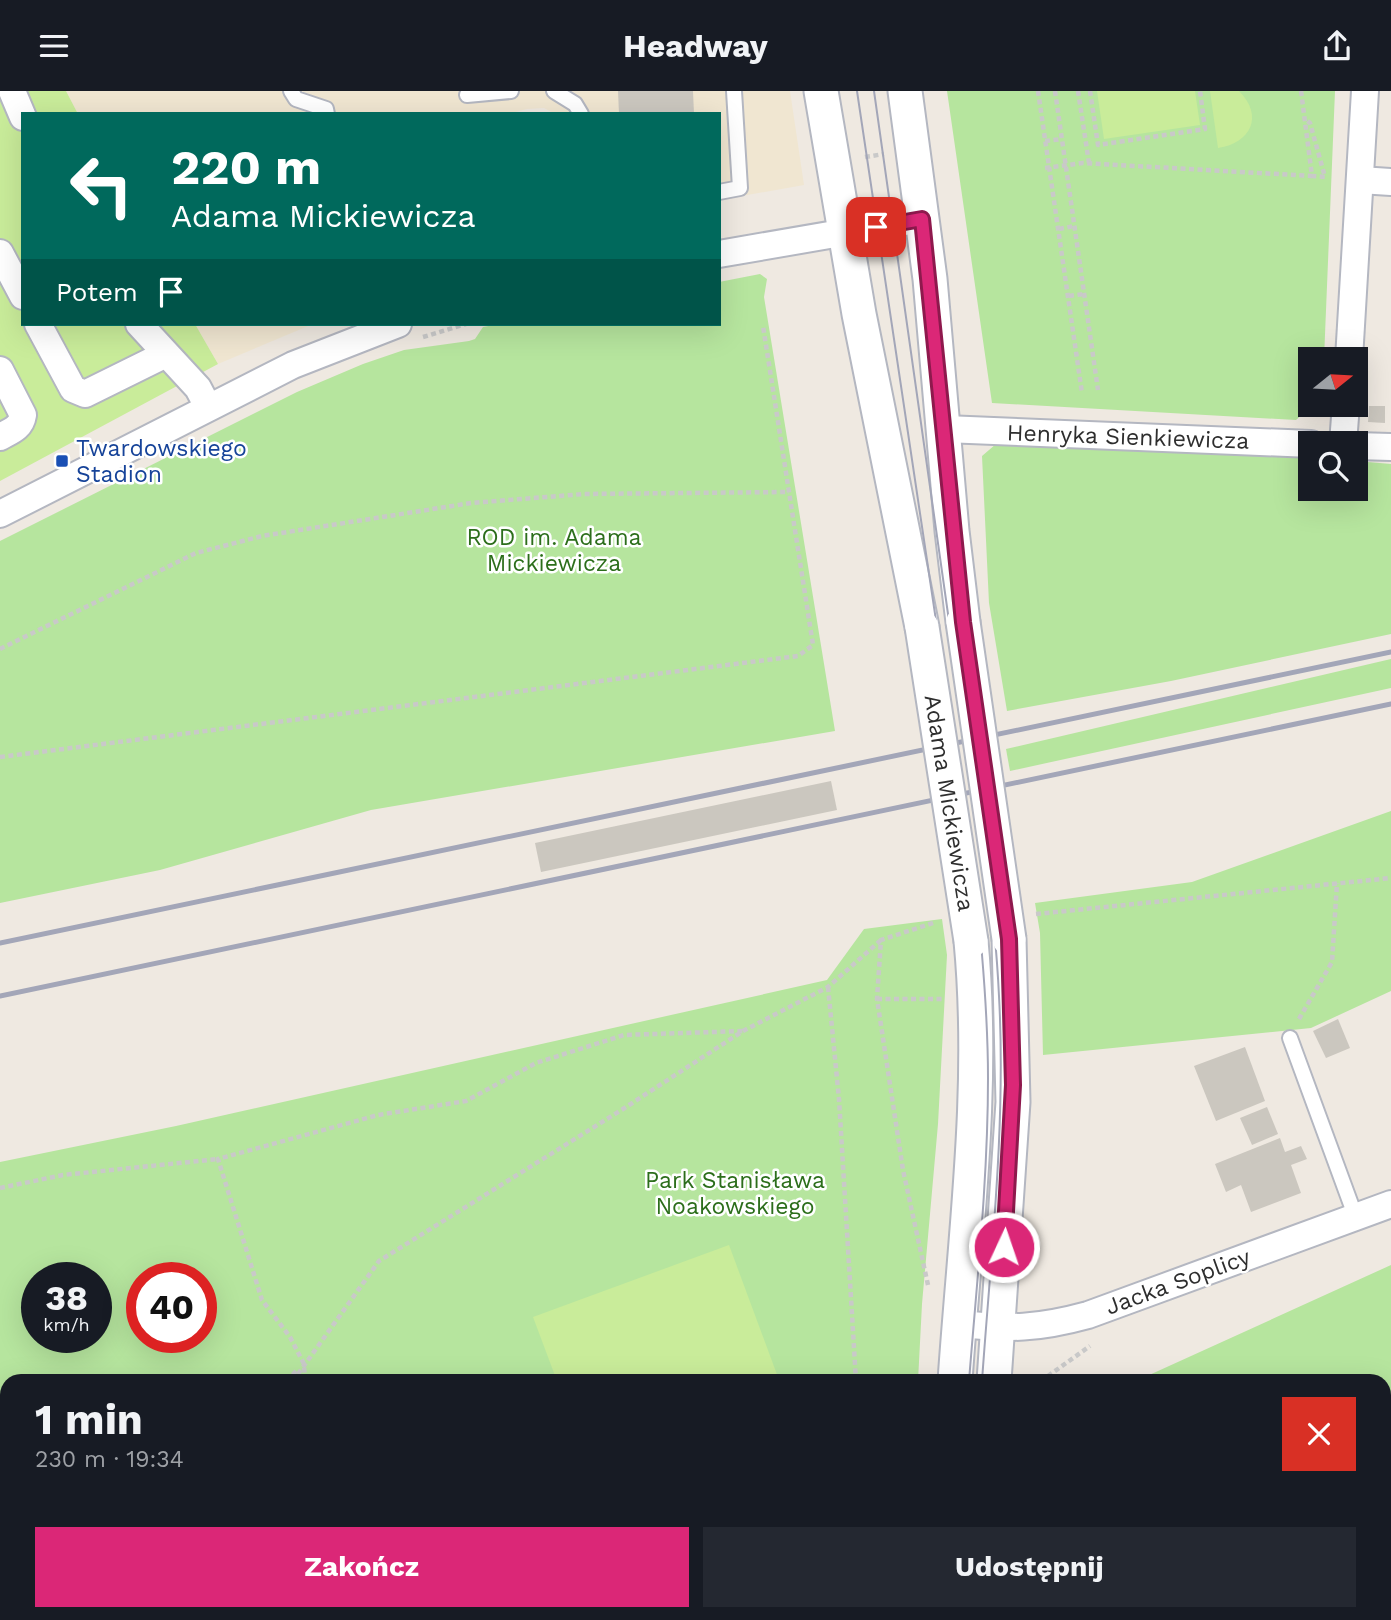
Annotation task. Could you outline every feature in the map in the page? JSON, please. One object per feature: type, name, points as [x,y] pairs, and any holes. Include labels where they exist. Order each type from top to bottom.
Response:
[{"type":"street","name":"Adama Mickiewicza","points":[[821,91],[844,232],[922,627],[971,941],[976,1098],[955,1374]]},
{"type":"street","name":"Adama Mickiewicza","points":[[905,91],[945,429],[952,531],[963,622],[1009,939],[1013,1102],[995,1374]]},
{"type":"street","points":[[1350,347],[1365,91]]},
{"type":"street","points":[[1360,180],[1391,182]]},
{"type":"street","points":[[721,254],[922,219]]},
{"type":"street","points":[[0,254],[21,292]]},
{"type":"street","points":[[39,326],[73,389],[85,394],[166,354]]},
{"type":"street","points":[[141,326],[198,388],[208,407]]},
{"type":"street","points":[[0,514],[293,365],[390,326]]},
{"type":"street","points":[[0,370],[23,415],[17,428],[0,437]]},
{"type":"street","name":"Henryka Sienkiewicza","points":[[945,429],[1298,443]]},
{"type":"street","points":[[1368,446],[1391,447]]},
{"type":"street","name":"Jacka Soplicy","points":[[959,1324],[998,1328],[1050,1325],[1088,1315],[1391,1204]]},
{"type":"lane","points":[[291,91],[296,99],[326,109],[327,112]]},
{"type":"lane","points":[[467,95],[511,91]]},
{"type":"lane","points":[[554,91],[575,104],[580,112]]},
{"type":"lane","points":[[721,192],[740,188],[734,91]]},
{"type":"lane","points":[[1290,1038],[1356,1218]]},
{"type":"path","points":[[1038,91],[1047,168],[1059,229],[1082,393]]},
{"type":"path","points":[[1055,91],[1098,390]]},
{"type":"path","points":[[1078,91],[1089,163]]},
{"type":"path","points":[[1090,91],[1097,145],[1205,129],[1200,91]]},
{"type":"path","points":[[1301,91],[1312,176]]},
{"type":"path","points":[[1047,168],[1089,163],[1325,177],[1310,123],[1305,120]]},
{"type":"path","points":[[1045,141],[1062,139]]},
{"type":"path","points":[[859,158],[889,153]]},
{"type":"path","points":[[1059,229],[1074,226]]},
{"type":"path","points":[[1069,296],[1084,294]]},
{"type":"path","points":[[0,757],[798,656],[813,645],[763,326]]},
{"type":"path","points":[[0,649],[196,553],[262,536],[471,503],[584,494],[789,492]]},
{"type":"path","points":[[1290,1038],[1332,963],[1337,883]]},
{"type":"path","points":[[297,1374],[379,1261],[743,1031],[828,988],[881,940]]},
{"type":"path","points":[[828,988],[839,1099],[856,1374]]},
{"type":"path","points":[[877,999],[948,999]]},
{"type":"path","points":[[0,1188],[63,1175],[218,1160],[378,1115],[466,1101],[536,1063],[624,1035],[743,1031]]},
{"type":"path","points":[[218,1160],[262,1300],[290,1337],[304,1363],[304,1374]]},
{"type":"path","points":[[1051,1374],[1094,1343],[1094,1340]]},
{"type":"path","points":[[294,1374],[304,1363]]},
{"type":"shaded area","points":[[66,91],[790,91],[804,185],[721,200],[721,112],[551,112],[544,108],[516,112],[77,112]]},
{"type":"shaded area","points":[[196,326],[308,326],[218,364]]},
{"type":"green space","points":[[0,91],[66,91],[77,112],[21,112],[21,326],[196,326],[218,364],[0,481]]},
{"type":"green space","points":[[947,91],[1335,91],[1324,347],[1298,347],[1299,417],[1296,420],[992,403]]},
{"type":"green space","points":[[1097,91],[1195,91],[1200,125],[1104,139]]},
{"type":"green space","points":[[1210,91],[1239,91],[1247,100],[1252,119],[1246,134],[1239,141],[1218,148]]},
{"type":"green space","name":"ROD im. Adama Mickiewicza","points":[[760,274],[767,279],[764,297],[835,731],[371,810],[160,870],[0,903],[0,541],[297,392],[363,364],[404,350],[469,341],[475,339],[483,327],[488,326],[721,326],[721,282]]},
{"type":"green space","points":[[996,444],[1298,455],[1298,501],[1368,501],[1368,462],[1391,464],[1391,634],[1171,681],[1007,711],[989,603],[982,456]]},
{"type":"green space","points":[[1391,659],[1391,688],[1010,771],[1006,749]]},
{"type":"green space","points":[[1391,811],[1391,991],[1311,1028],[1043,1055],[1040,933],[1035,903],[1192,882]]},
{"type":"green space","name":"Park Stanisława Noakowskiego","points":[[942,919],[947,955],[938,1124],[918,1374],[0,1374],[0,1162],[176,1126],[827,980],[864,929]]},
{"type":"green space","points":[[729,1245],[777,1374],[554,1374],[533,1317]]},
{"type":"green space","points":[[1391,1265],[1391,1374],[1151,1374]]},
{"type":"building","points":[[618,91],[693,91],[694,112],[619,112]]},
{"type":"building","points":[[1369,406],[1385,406],[1385,423],[1368,422]]},
{"type":"building","points":[[831,781],[837,810],[541,872],[535,843]]},
{"type":"building","points":[[1338,1019],[1350,1048],[1326,1058],[1313,1031]]},
{"type":"building","points":[[1245,1047],[1265,1101],[1216,1121],[1194,1066]]},
{"type":"building","points":[[1267,1107],[1278,1134],[1252,1145],[1240,1118]]},
{"type":"building","points":[[1280,1138],[1285,1152],[1301,1146],[1307,1159],[1291,1165],[1301,1193],[1251,1212],[1241,1185],[1226,1192],[1215,1164]]},
{"type":"tram line","points":[[857,91],[975,882],[982,955],[987,1029],[988,1116],[970,1374]]},
{"type":"tram line","points":[[874,91],[949,621],[986,855],[996,949],[1001,1092],[983,1374]]},
{"type":"railway","points":[[0,943],[1391,652]]},
{"type":"railway","points":[[0,996],[1391,704]]},
{"type":"place","name":"Twardowskiego Stadion","points":[[62,461]]},
{"type":"route","points":[[876,227],[922,219],[930,279],[952,531],[1009,939],[1013,1085],[1004,1247]]}]
